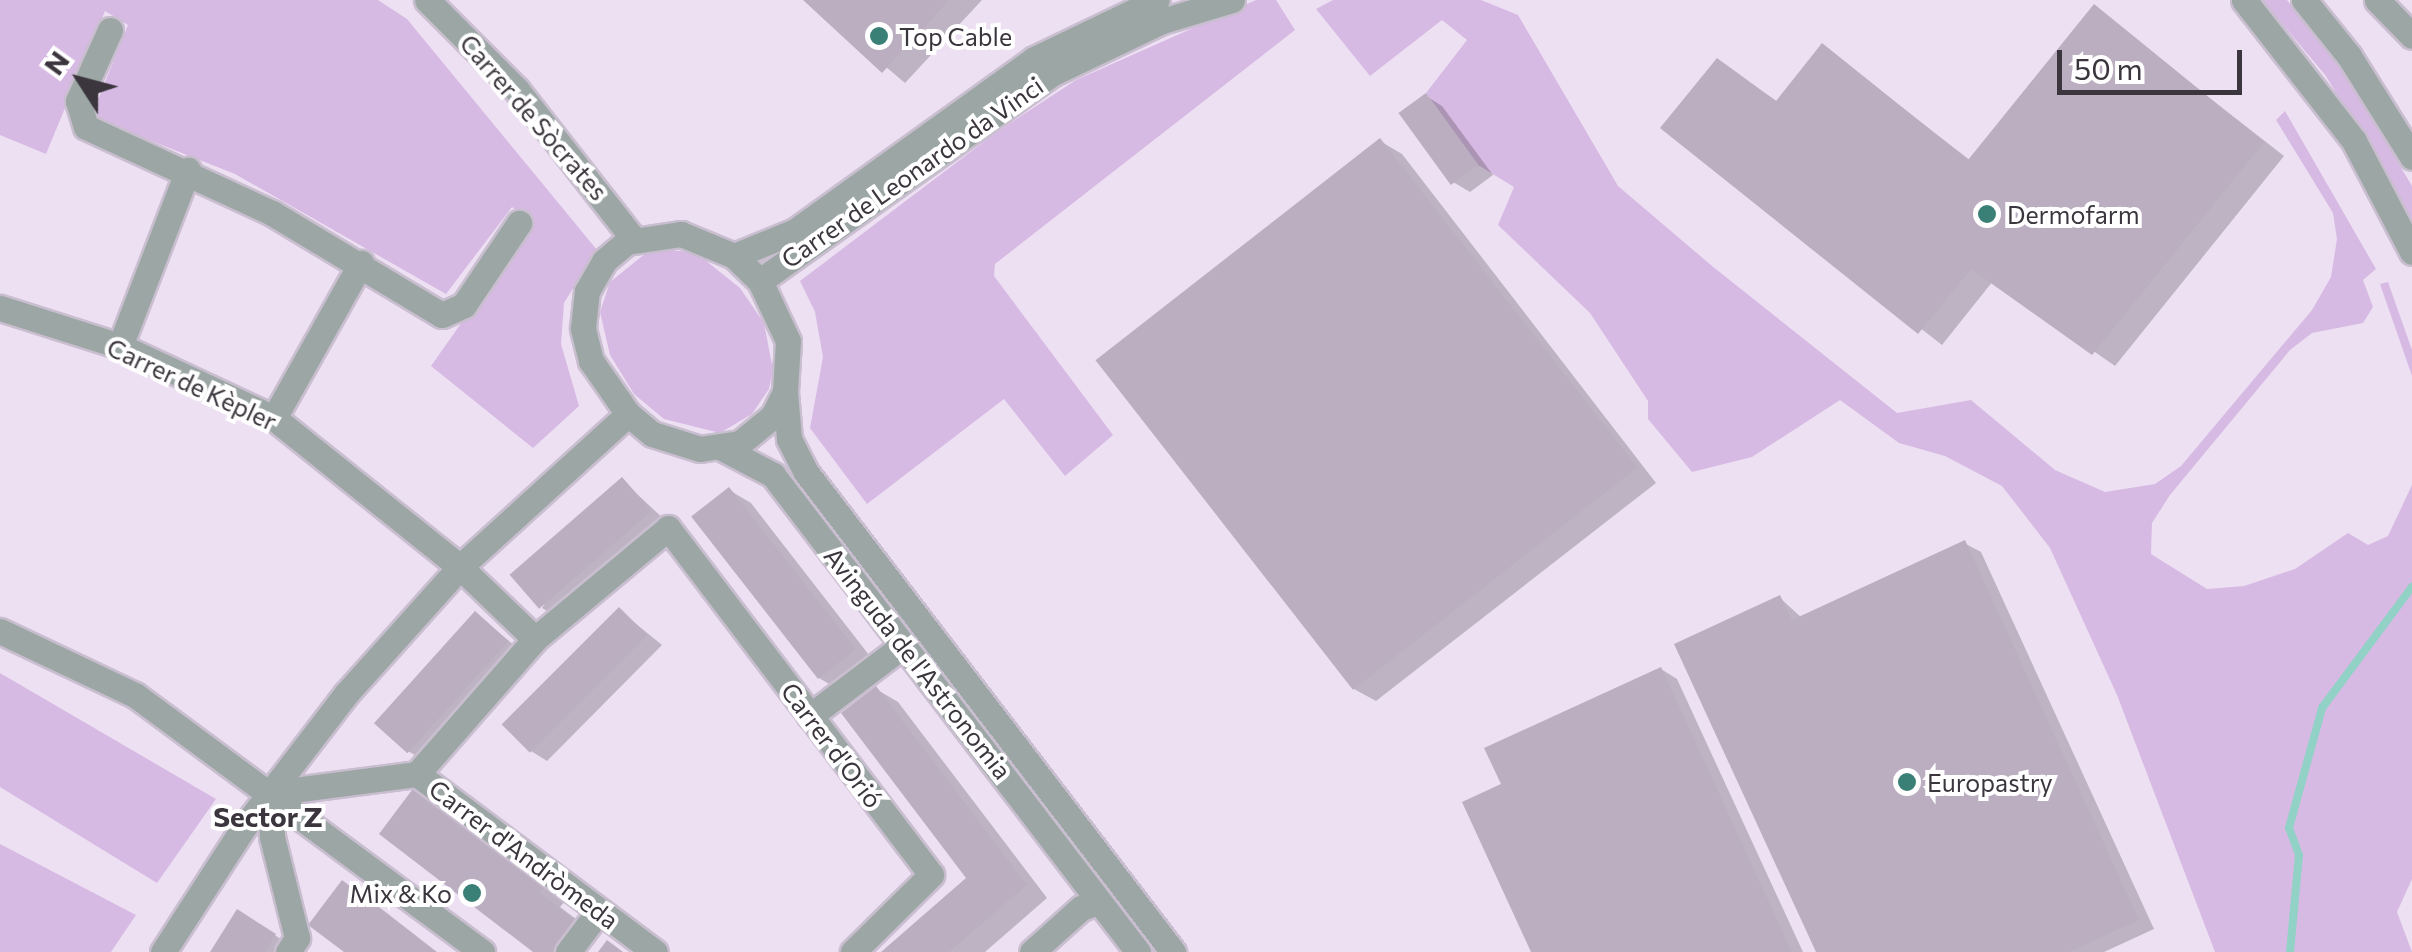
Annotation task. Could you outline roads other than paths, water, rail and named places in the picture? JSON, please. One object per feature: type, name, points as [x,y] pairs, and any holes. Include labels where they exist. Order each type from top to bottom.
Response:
[{"type":"street","name":"Carrer de Sòcrates","points":[[427,0],[517,90],[634,240]]},
{"type":"street","name":"Carrer de Leonardo da Vinci","points":[[734,256],[794,231],[1034,59],[1156,0]]},
{"type":"street","name":"Carrer de Leonardo da Vinci","points":[[760,280],[1051,74],[1162,21],[1232,0]]},
{"type":"street","points":[[2244,0],[2354,141],[2412,252]]},
{"type":"street","points":[[2304,0],[2412,157]]},
{"type":"street","points":[[2377,0],[2412,36]]},
{"type":"street","points":[[110,30],[78,116],[100,135],[188,170],[361,263],[442,316],[452,315],[519,223]]},
{"type":"street","points":[[120,346],[188,170]]},
{"type":"street","points":[[680,234],[734,256],[760,280],[788,341],[785,392],[759,431],[720,447],[676,445],[628,414],[591,362],[583,328],[595,275],[634,240],[680,234]]},
{"type":"street","points":[[274,418],[361,263]]},
{"type":"street","name":"Carrer de Kèpler","points":[[0,308],[120,346],[274,418],[460,567],[535,639]]},
{"type":"street","name":"Avinguda de l'Astronomia","points":[[785,392],[789,439],[806,471],[1174,952]]},
{"type":"street","points":[[164,952],[270,793],[346,694],[460,567],[628,414]]},
{"type":"street","name":"Avinguda de l'Astronomia","points":[[720,447],[773,475],[1138,952]]},
{"type":"street","name":"Carrer d'Orió","points":[[535,639],[668,528],[930,874],[853,952]]},
{"type":"street","points":[[0,631],[136,695],[482,952]]},
{"type":"street","points":[[417,774],[535,639]]},
{"type":"street","points":[[810,716],[904,645]]},
{"type":"street","name":"Carrer d'Andròmeda","points":[[270,793],[417,774],[655,952]]},
{"type":"street","points":[[270,793],[272,837],[299,940]]},
{"type":"street","points":[[1032,952],[1080,908],[1098,902]]},
{"type":"street","points":[[568,952],[600,910]]},
{"type":"waterway","points":[[2290,952],[2299,855],[2289,828],[2322,708],[2412,587]]},
{"type":"place","name":"Top Cable","points":[[879,36]]},
{"type":"place","name":"Dermofarm","points":[[1987,214]]},
{"type":"place","name":"Europastry","points":[[1907,782]]},
{"type":"place","name":"Mix & Ko","points":[[472,893]]},
{"type":"district","name":"Sector Z","points":[[268,816]]}]
